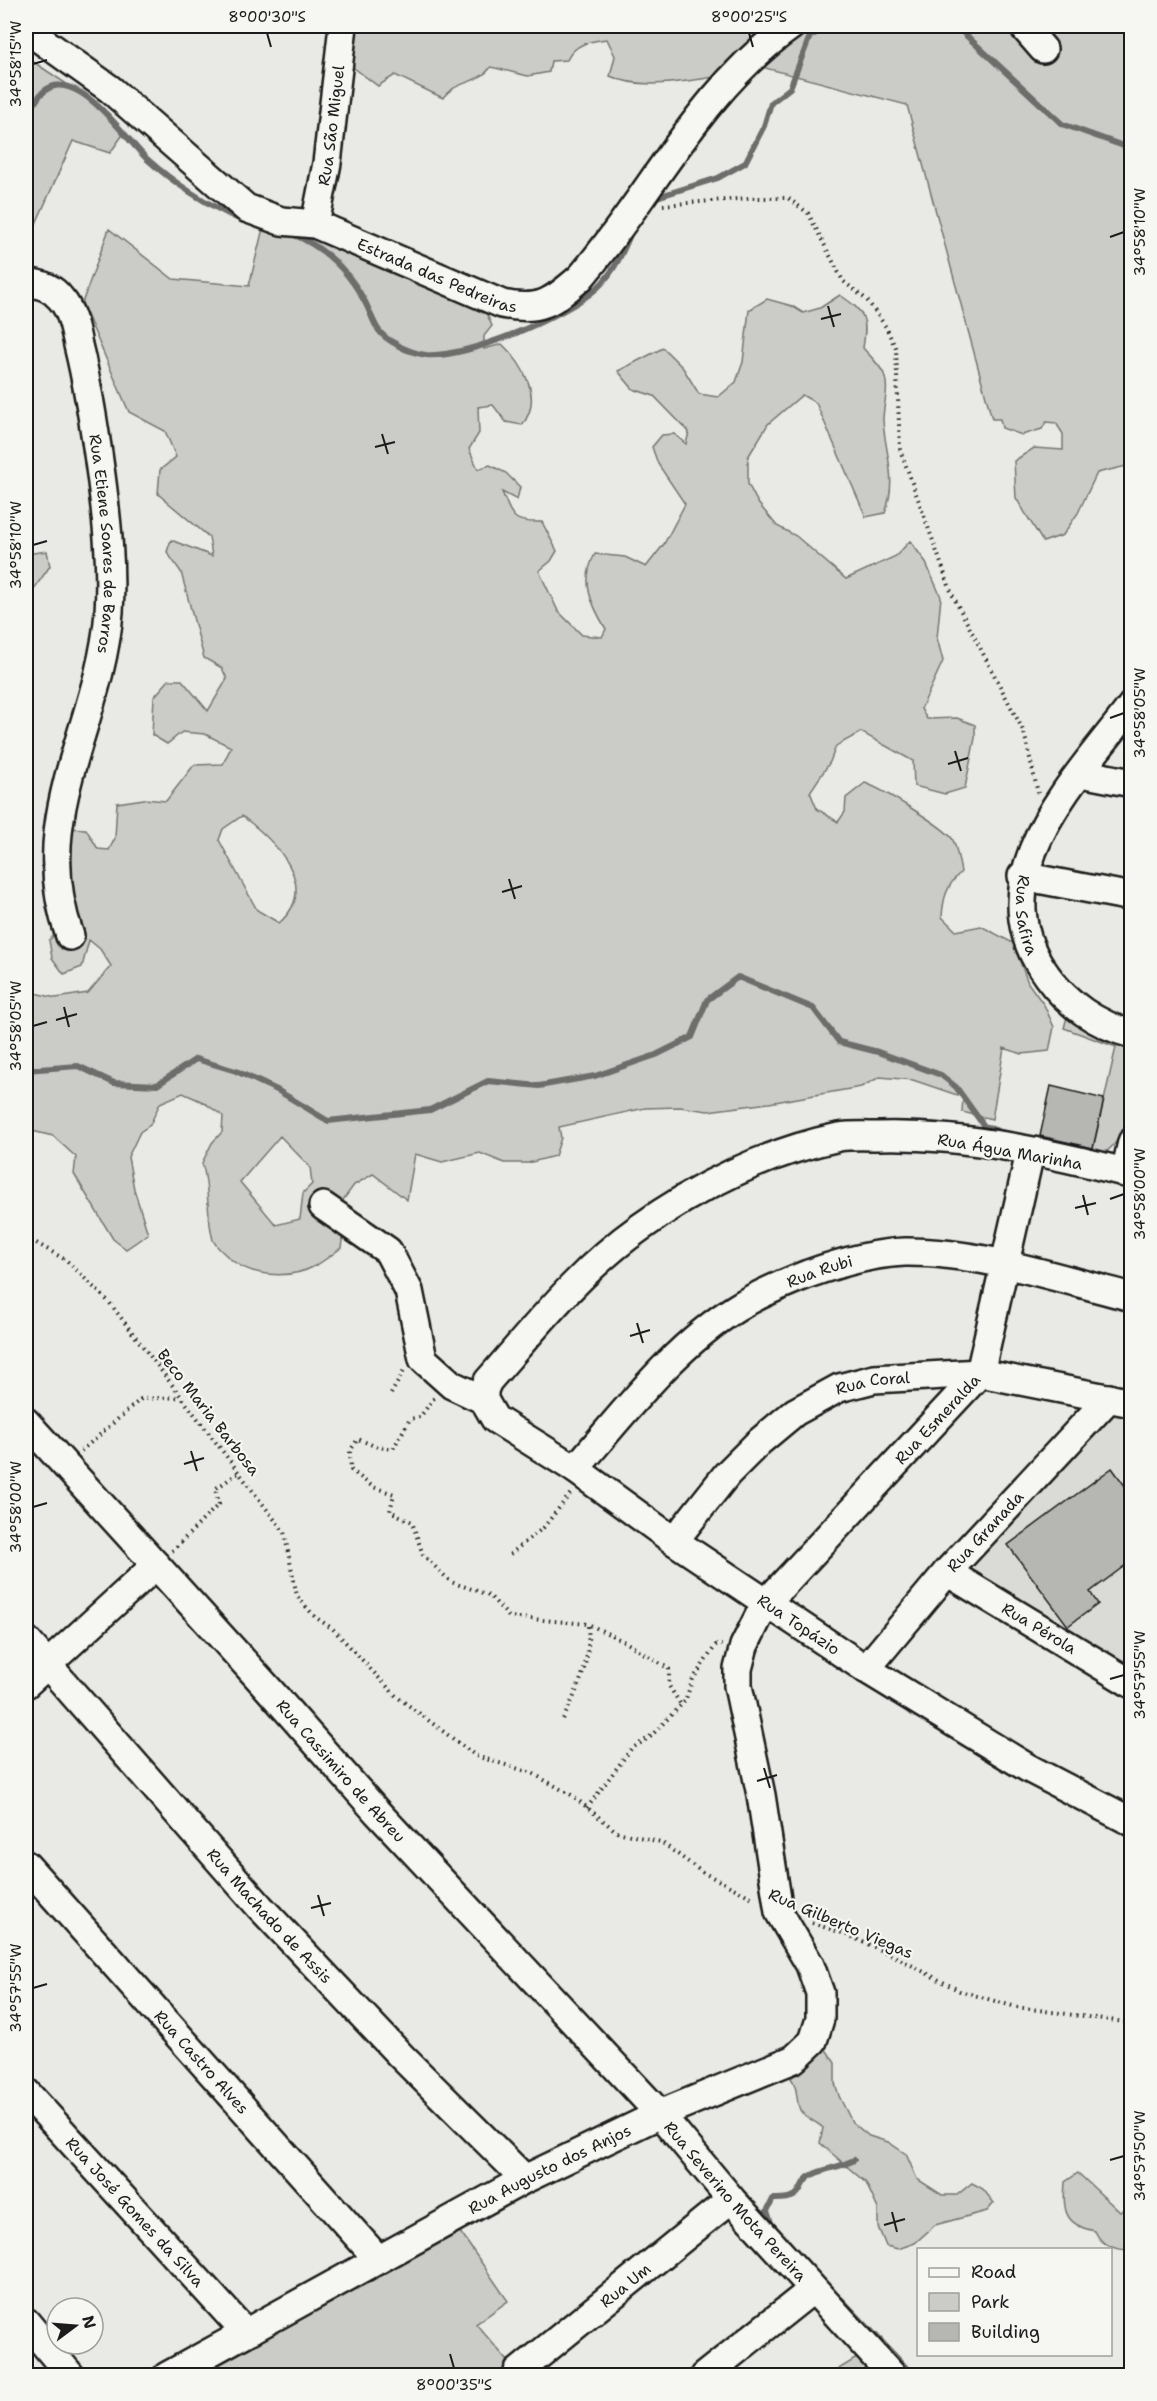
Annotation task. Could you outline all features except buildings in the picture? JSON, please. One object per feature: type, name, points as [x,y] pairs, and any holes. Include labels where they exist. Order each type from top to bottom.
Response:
[{"type":"street","name":"Rua São Miguel","points":[[315,224],[327,163],[343,26]]},
{"type":"street","name":"Estrada das Pedreiras","points":[[26,29],[110,89],[246,208],[281,221],[315,224],[502,304],[530,307],[556,298],[580,278],[721,87],[761,48],[791,26]]},
{"type":"street","points":[[1023,26],[1043,48]]},
{"type":"street","name":"Rua Etiene Soares de Barros","points":[[26,283],[39,283],[50,289],[62,300],[71,318],[91,396],[110,566],[109,612],[103,652],[67,777],[55,851],[60,908],[70,936]]},
{"type":"street","name":"Rua Safira","points":[[1131,705],[1047,819],[1032,847],[1022,876],[1021,907],[1027,939],[1035,960],[1063,995],[1081,1011],[1100,1022],[1131,1034]]},
{"type":"street","points":[[1081,773],[1131,783]]},
{"type":"street","points":[[1022,876],[1131,897]]},
{"type":"street","name":"Rua Água Marinha","points":[[484,1400],[488,1381],[571,1288],[637,1229],[701,1188],[766,1158],[841,1137],[916,1135],[979,1142],[1128,1174]]},
{"type":"street","points":[[1128,1174],[1131,1142]]},
{"type":"street","name":"Rua Esmeralda","points":[[779,1912],[762,1795],[738,1686],[738,1669],[744,1646],[765,1604],[980,1373],[1030,1153]]},
{"type":"street","points":[[323,1206],[388,1251],[409,1291],[423,1359],[448,1381],[484,1400]]},
{"type":"street","name":"Rua Rubi","points":[[580,1473],[659,1373],[700,1335],[738,1306],[784,1284],[841,1262],[905,1252],[1003,1265],[1131,1297]]},
{"type":"street","name":"Rua Coral","points":[[674,1541],[728,1474],[759,1442],[795,1412],[839,1389],[874,1379],[980,1373],[1120,1401]]},
{"type":"street","name":"Rua Topázio","points":[[484,1400],[495,1419],[580,1473],[765,1604],[1028,1768],[1131,1822]]},
{"type":"street","name":"Rua Granada","points":[[866,1669],[947,1572],[1120,1401]]},
{"type":"street","name":"Rua Cassimiro de Abreu","points":[[26,1422],[400,1836],[660,2114]]},
{"type":"street","points":[[26,1684],[156,1565]]},
{"type":"street","name":"Rua Pérola","points":[[947,1572],[1131,1684]]},
{"type":"street","name":"Rua Machado de Assis","points":[[26,1640],[260,1907],[401,2056],[525,2179]]},
{"type":"street","name":"Rua Castro Alves","points":[[26,1865],[377,2258]]},
{"type":"street","name":"Rua Augusto dos Anjos","points":[[167,2376],[377,2258],[525,2179],[660,2114],[794,2059],[813,2041],[820,2019],[820,1993],[810,1965],[779,1912]]},
{"type":"street","name":"Rua José Gomes da Silva","points":[[26,2092],[244,2332]]},
{"type":"street","name":"Rua Severino Mota Pereira","points":[[660,2114],[731,2199],[893,2376]]},
{"type":"street","name":"Rua Um","points":[[518,2372],[731,2199]]},
{"type":"street","points":[[704,2376],[812,2290]]},
{"type":"street","points":[[26,2322],[71,2376]]},
{"type":"path","points":[[631,208],[749,198],[788,198],[808,213],[843,281],[867,300],[886,327],[896,349],[900,450],[952,594],[1024,732],[1036,785],[1047,819]]},
{"type":"path","name":"Beco Maria Barbosa","points":[[26,1237],[66,1260],[109,1302],[211,1440],[240,1472],[284,1532],[297,1596],[315,1617],[333,1629]]},
{"type":"path","points":[[448,1381],[420,1416],[410,1419],[393,1449],[377,1447],[358,1439],[350,1451],[351,1470],[373,1486],[393,1494],[390,1511],[412,1522],[423,1555],[451,1582],[489,1595],[509,1617],[588,1624],[627,1643],[669,1669],[669,1686],[681,1706]]},
{"type":"path","points":[[65,1465],[141,1399],[181,1397]]},
{"type":"path","points":[[156,1565],[219,1504],[214,1489],[240,1472]]},
{"type":"path","points":[[510,1554],[543,1528],[580,1473]]},
{"type":"path","points":[[563,1719],[576,1693],[590,1649],[588,1624]]},
{"type":"path","name":"Rua Gilberto Viegas","points":[[333,1629],[396,1696],[476,1756],[532,1773],[573,1796],[617,1832],[661,1842],[702,1872],[779,1912],[845,1934],[960,1991],[1016,2007],[1131,2023]]},
{"type":"path","points":[[587,1808],[631,1749],[650,1737],[681,1706],[693,1679],[716,1645],[744,1646]]},
{"type":"shaded area","points":[[1122,1412],[1132,1415],[1131,1670],[976,1575],[973,1561],[1112,1413]]},
{"type":"green space","points":[[354,26],[1131,26],[1131,465],[1097,473],[1078,513],[1063,535],[1043,542],[1016,498],[1014,461],[1034,448],[1063,450],[1063,434],[1056,423],[1046,422],[1042,429],[1022,435],[1002,428],[1000,419],[992,419],[907,105],[735,60],[721,76],[665,84],[623,81],[610,76],[615,56],[607,39],[589,42],[578,47],[567,60],[551,61],[549,72],[528,76],[491,67],[480,77],[453,88],[443,98],[395,75],[378,86],[350,65]]},
{"type":"green space","points":[[26,57],[94,102],[124,133],[110,153],[73,141],[30,237],[26,260]]},
{"type":"green space","points":[[263,228],[315,234],[485,310],[492,326],[484,336],[484,349],[502,344],[510,352],[528,382],[531,404],[522,425],[506,422],[493,405],[478,407],[479,433],[469,449],[478,469],[490,465],[506,473],[520,487],[517,500],[502,492],[515,517],[519,520],[542,522],[557,551],[551,561],[539,571],[558,611],[582,635],[602,637],[606,629],[592,601],[588,583],[588,574],[595,554],[625,557],[646,567],[664,544],[685,504],[658,464],[652,447],[662,435],[674,434],[686,444],[689,432],[654,396],[633,389],[618,371],[663,348],[683,368],[699,394],[718,397],[736,382],[743,362],[749,310],[767,299],[792,306],[803,313],[820,308],[840,295],[860,311],[865,322],[863,348],[880,367],[886,380],[883,420],[891,477],[889,500],[885,513],[866,517],[816,403],[802,395],[768,424],[748,457],[748,484],[758,503],[777,526],[796,536],[846,579],[896,556],[910,541],[925,561],[941,597],[937,638],[943,661],[921,709],[927,719],[957,718],[975,725],[975,738],[965,788],[945,794],[914,786],[913,761],[861,732],[836,746],[830,762],[810,792],[817,809],[838,822],[845,812],[846,798],[865,783],[939,827],[953,840],[961,872],[947,892],[942,917],[956,931],[981,926],[1013,943],[1028,983],[1044,1005],[1054,1027],[1049,1051],[1022,1054],[1004,1048],[992,1119],[962,1112],[963,1097],[913,1080],[880,1077],[861,1087],[769,1103],[708,1111],[680,1107],[645,1108],[559,1127],[561,1138],[555,1156],[528,1163],[504,1163],[480,1153],[442,1162],[415,1154],[407,1200],[373,1174],[354,1185],[338,1207],[343,1233],[341,1248],[305,1270],[282,1275],[258,1272],[237,1264],[213,1240],[202,1163],[212,1143],[222,1132],[223,1116],[203,1102],[183,1093],[160,1103],[150,1125],[140,1132],[128,1157],[134,1189],[148,1234],[126,1249],[113,1239],[74,1174],[76,1157],[53,1136],[32,1131],[26,1126],[26,991],[56,998],[88,993],[111,966],[100,949],[89,940],[82,967],[64,974],[52,958],[49,940],[64,926],[43,866],[63,860],[67,828],[86,829],[98,849],[109,850],[115,838],[117,803],[144,799],[166,801],[194,765],[223,764],[231,747],[205,734],[182,732],[167,744],[152,735],[154,697],[169,680],[182,680],[208,711],[227,679],[222,668],[204,658],[181,572],[167,552],[171,540],[212,556],[209,537],[158,494],[160,470],[176,457],[165,431],[129,412],[82,303],[109,229],[173,279],[249,286]],"holes":[[[242,816],[279,851],[295,879],[296,894],[291,909],[279,923],[257,910],[219,840],[223,829]],[[280,1136],[310,1167],[312,1184],[303,1193],[300,1219],[276,1225],[240,1182]]]},
{"type":"green space","points":[[47,551],[50,566],[29,596],[26,612],[26,554]]},
{"type":"green space","points":[[1068,1013],[1131,1045],[1131,1094],[1124,1127],[1117,1141],[1106,1152],[1091,1158],[1116,1047],[1064,1028]]},
{"type":"green space","points":[[825,2048],[835,2063],[835,2083],[852,2122],[869,2136],[888,2142],[906,2154],[917,2179],[942,2195],[957,2195],[972,2183],[983,2189],[994,2203],[987,2211],[935,2225],[915,2243],[898,2249],[886,2246],[878,2227],[878,2209],[866,2183],[820,2143],[823,2128],[800,2110],[791,2078]]},
{"type":"green space","points":[[1078,2173],[1120,2212],[1131,2206],[1131,2256],[1127,2250],[1104,2243],[1095,2231],[1077,2225],[1067,2214],[1064,2200],[1065,2182]]},
{"type":"green space","points":[[458,2229],[508,2301],[476,2324],[520,2375],[194,2376]]},
{"type":"green space","points":[[865,2353],[885,2376],[827,2376]]},
{"type":"waterway","points":[[657,197],[718,178],[745,163],[764,126],[771,103],[790,88],[810,36],[830,26]]},
{"type":"waterway","points":[[956,26],[1062,124],[1132,149]]},
{"type":"waterway","points":[[26,121],[36,101],[49,88],[63,86],[79,92],[95,103],[147,159],[169,178],[204,201],[243,221]]},
{"type":"waterway","points":[[290,233],[302,238],[334,260],[358,290],[383,335],[402,348],[426,355],[466,350],[490,343],[563,311],[597,288],[609,275],[632,230]]},
{"type":"waterway","points":[[26,1070],[78,1066],[114,1083],[157,1085],[196,1059],[236,1071],[277,1090],[328,1121],[430,1110],[488,1081],[539,1086],[595,1076],[656,1055],[692,1037],[707,1000],[738,977],[813,1008],[839,1042],[878,1052],[941,1075],[956,1087],[984,1126],[1001,1132]]},
{"type":"waterway","points":[[772,2226],[767,2211],[773,2199],[792,2197],[814,2174],[854,2160]]},
{"type":"waterway","points":[[841,2299],[914,2376]]}]
